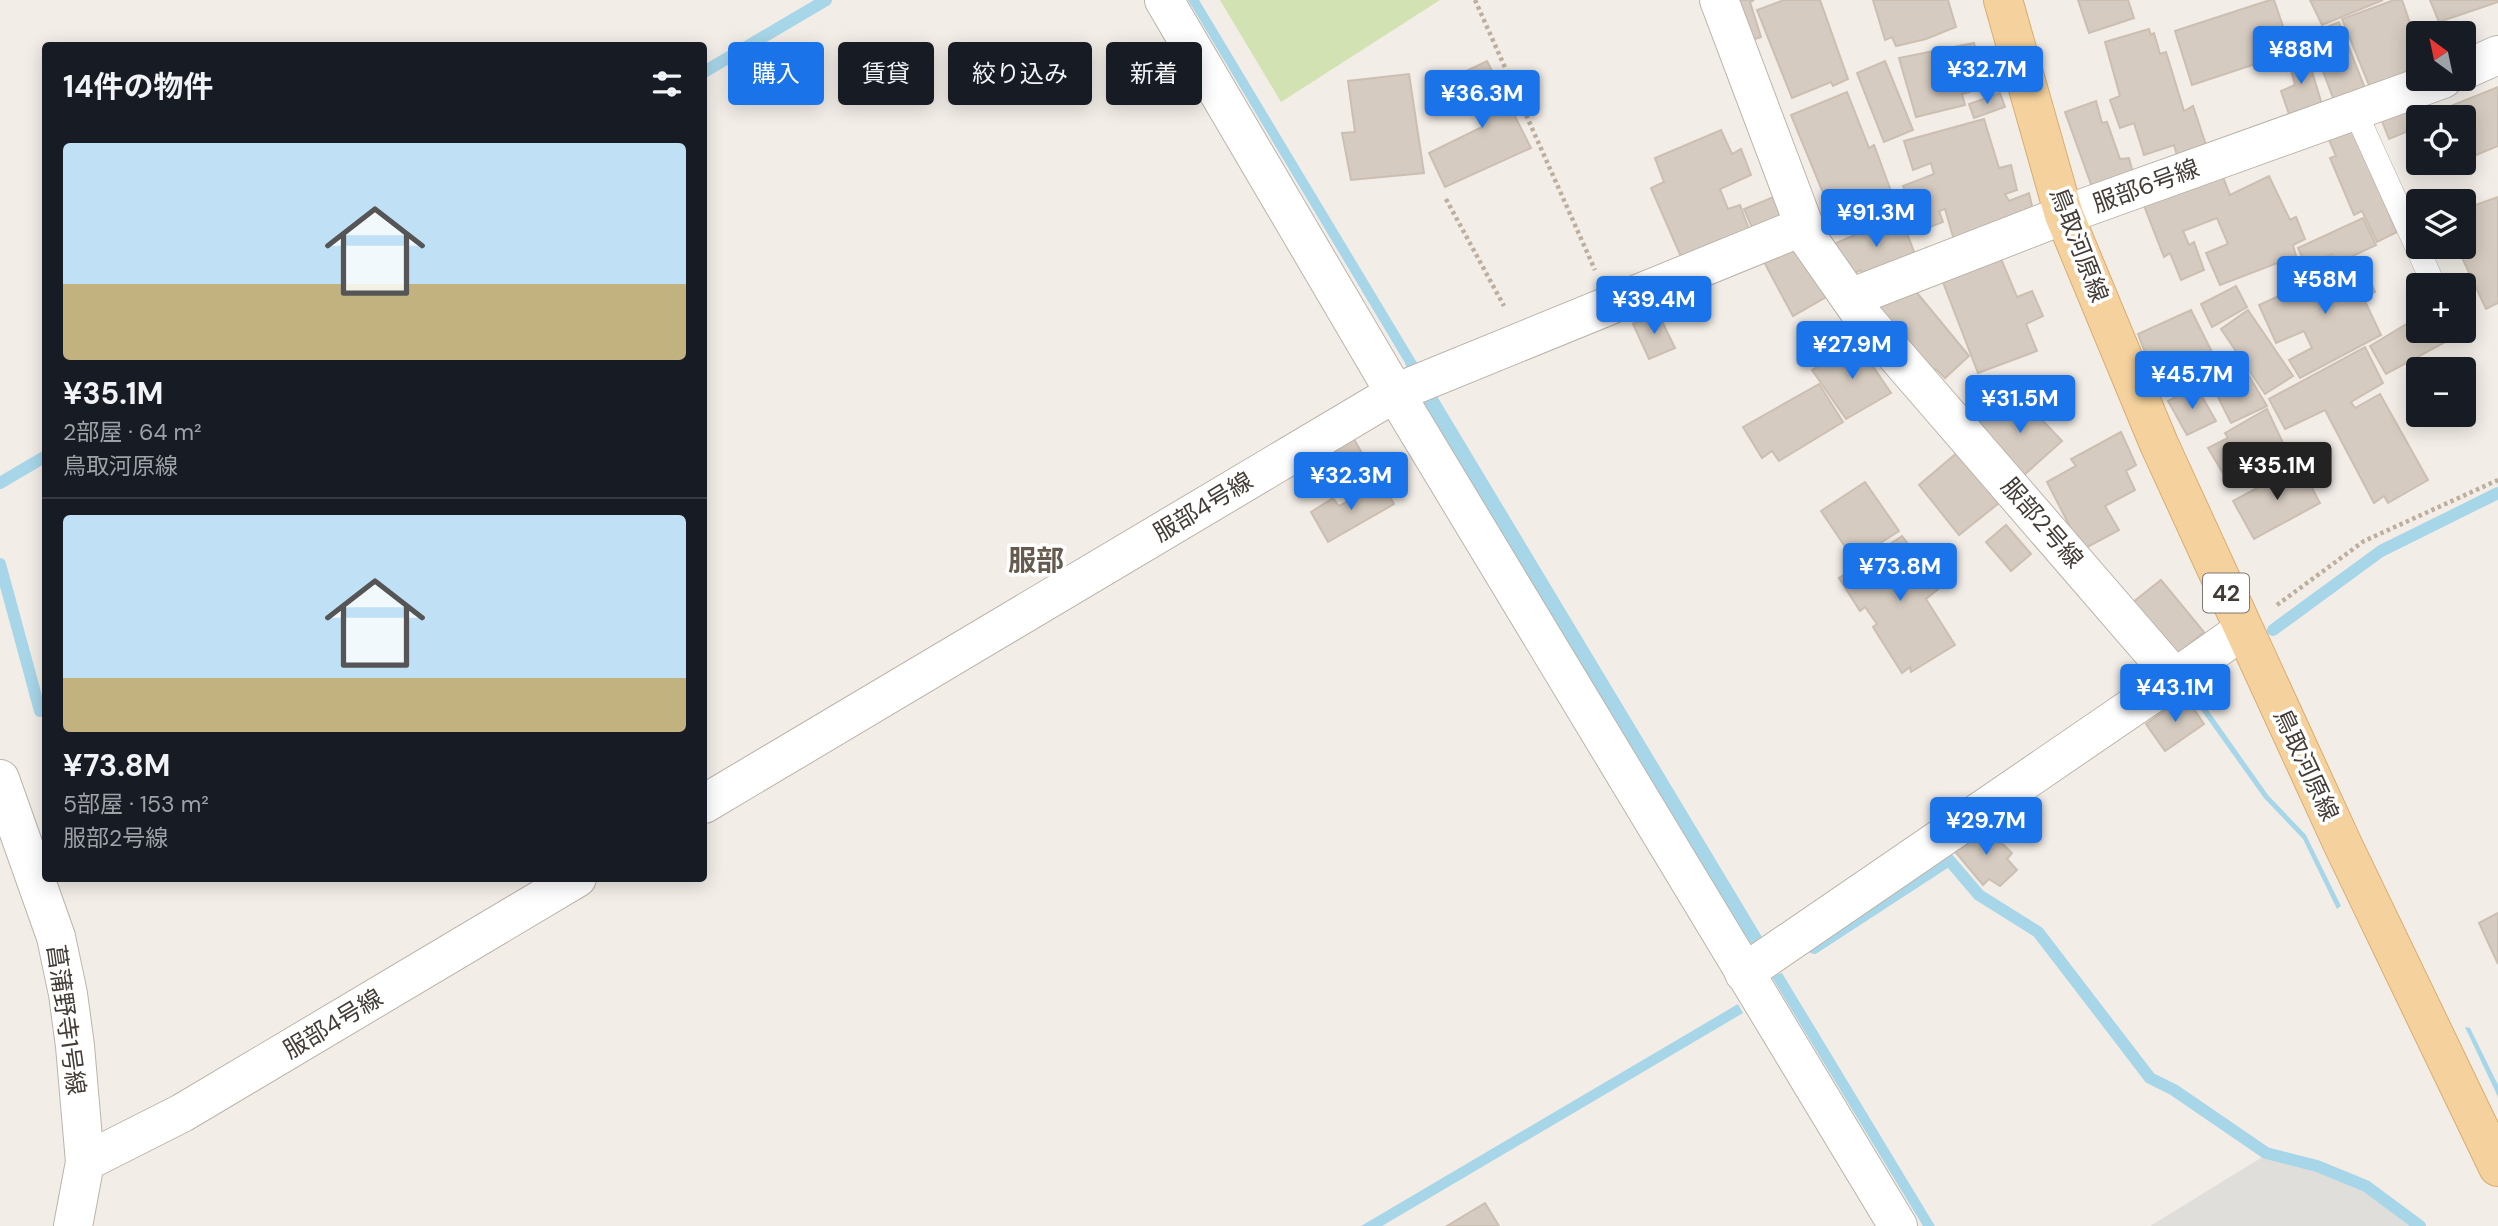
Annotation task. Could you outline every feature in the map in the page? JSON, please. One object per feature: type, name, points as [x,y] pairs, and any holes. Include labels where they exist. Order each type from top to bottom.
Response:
[{"type":"main road","name":"鳥取河原線","points":[[2003,0],[2064,215],[2159,444],[2243,630],[2498,1167]]},
{"type":"street","points":[[1164,0],[1395,393],[1898,1226]]},
{"type":"street","name":"服部2号線","points":[[1719,0],[1810,241],[1863,317],[2175,678]]},
{"type":"street","points":[[2476,65],[2498,55]]},
{"type":"street","name":"服部6号線","points":[[1850,298],[2064,215],[2410,91]]},
{"type":"street","name":"服部4号線","points":[[707,802],[1395,393],[1804,226]]},
{"type":"street","points":[[1744,973],[2243,630]]},
{"type":"street","name":"菖蒲野寺1号線","points":[[0,779],[56,937],[68,994],[85,1162],[73,1226]]},
{"type":"street","name":"服部4号線","points":[[85,1162],[182,1113],[570,882]]},
{"type":"lane","points":[[2355,111],[2429,273]]},
{"type":"path","points":[[1475,0],[1611,305]]},
{"type":"path","points":[[1446,199],[1514,324],[1520,343]]},
{"type":"path","points":[[2243,630],[2364,541],[2498,480]]},
{"type":"green space","points":[[1220,0],[1440,0],[1281,102]]},
{"type":"shaded area","points":[[2264,1156],[2317,1169],[2365,1189],[2415,1226],[2150,1226]]},
{"type":"water","points":[[1188,0],[1199,0],[1762,937],[1746,947],[1416,401],[1405,363]]},
{"type":"water","points":[[2189,683],[2268,795],[2306,835],[2341,906],[2337,909],[2303,839],[2264,798],[2184,686]]},
{"type":"water","points":[[1782,973],[1935,1226],[1923,1226],[1771,976]]},
{"type":"water","points":[[1738,1004],[1743,1013],[1382,1226],[1361,1226]]},
{"type":"water","points":[[2465,1027],[2470,1028],[2498,1085],[2498,1097]]},
{"type":"building","points":[[1731,0],[1754,0],[1750,2],[1761,37],[1745,42]]},
{"type":"building","points":[[1784,0],[1820,0],[1848,79],[1833,86],[1831,82],[1792,98],[1757,10]]},
{"type":"building","points":[[1873,0],[1948,0],[1956,27],[1926,39],[1896,46],[1892,37],[1885,40]]},
{"type":"building","points":[[2078,0],[2128,0],[2134,18],[2089,33]]},
{"type":"building","points":[[2274,0],[2290,47],[2275,52],[2277,57],[2192,85],[2175,31]]},
{"type":"building","points":[[2310,0],[2383,0],[2322,25]]},
{"type":"building","points":[[2394,0],[2402,0],[2409,21],[2406,21],[2406,77],[2371,90],[2342,19]]},
{"type":"building","points":[[2430,0],[2498,2],[2442,21],[2439,21]]},
{"type":"building","points":[[2339,22],[2366,91],[2335,103],[2309,34]]},
{"type":"building","points":[[2149,29],[2151,35],[2154,33],[2160,54],[2166,52],[2184,111],[2193,106],[2207,148],[2178,159],[2174,145],[2144,155],[2134,123],[2120,128],[2110,100],[2120,96],[2105,42]]},
{"type":"building","points":[[1974,43],[1983,74],[1976,76],[1979,89],[1962,94],[1965,105],[1916,117],[1899,58]]},
{"type":"building","points":[[2304,45],[2323,108],[2291,120],[2281,91],[2295,85],[2286,51]]},
{"type":"building","points":[[1487,61],[1531,148],[1445,187],[1429,153],[1482,127],[1456,76]]},
{"type":"building","points":[[1885,61],[1913,130],[1884,142],[1857,73]]},
{"type":"building","points":[[1409,74],[1424,173],[1351,180],[1342,133],[1355,132],[1348,81]]},
{"type":"building","points":[[2498,87],[2498,146],[2476,155],[2476,105],[2453,105]]},
{"type":"building","points":[[1847,92],[1869,148],[1874,145],[1895,202],[1878,211],[1881,218],[1864,224],[1861,219],[1854,224],[1846,208],[1833,217],[1791,115]]},
{"type":"building","points":[[2000,93],[2005,107],[1974,118],[1969,104]]},
{"type":"building","points":[[2096,101],[2102,123],[2107,122],[2120,159],[2129,158],[2133,173],[2092,187],[2065,112]]},
{"type":"building","points":[[2406,105],[2406,132],[2389,139],[2380,116]]},
{"type":"building","points":[[1984,119],[1999,168],[2011,165],[2017,190],[2005,194],[2009,201],[2029,193],[2033,210],[1954,240],[1945,209],[1939,211],[1943,222],[1920,231],[1903,186],[1934,174],[1931,163],[1913,170],[1904,141]]},
{"type":"building","points":[[2349,124],[2397,232],[2377,242],[2362,211],[2354,215],[2330,158],[2336,156],[2326,133]]},
{"type":"building","points":[[1721,130],[1732,154],[1741,149],[1751,175],[1720,189],[1728,209],[1740,205],[1750,232],[1682,259],[1651,188],[1664,182],[1655,158]]},
{"type":"building","points":[[2220,169],[2230,195],[2269,176],[2290,220],[2296,217],[2305,239],[2293,245],[2296,256],[2220,285],[2206,253],[2228,244],[2217,218],[2183,231],[2189,245],[2194,242],[2204,270],[2181,280],[2170,253],[2164,257],[2143,203]]},
{"type":"building","points":[[1776,196],[1785,218],[1754,232],[1744,209]]},
{"type":"building","points":[[2498,197],[2498,303],[2486,309],[2476,288],[2476,273],[2469,273],[2463,259],[2476,259],[2476,205]]},
{"type":"building","points":[[1900,215],[1916,257],[1866,280],[1861,270],[1848,276],[1834,244]]},
{"type":"building","points":[[2363,218],[2376,245],[2336,264],[2332,254],[2306,265],[2298,248]]},
{"type":"building","points":[[1798,244],[1826,297],[1793,316],[1764,262]]},
{"type":"building","points":[[1999,254],[2017,297],[2032,291],[2043,316],[2026,324],[2037,351],[1978,373],[1941,277]]},
{"type":"building","points":[[2360,259],[2375,292],[2363,297],[2381,335],[2300,378],[2289,360],[2312,348],[2304,331],[2276,343],[2259,305]]},
{"type":"building","points":[[2236,286],[2247,307],[2212,327],[2201,304]]},
{"type":"building","points":[[1913,288],[1969,356],[1945,378],[1936,369],[1929,375],[1874,310]]},
{"type":"building","points":[[2191,310],[2213,354],[2155,379],[2138,334]]},
{"type":"building","points":[[2248,310],[2293,376],[2265,394],[2221,329]]},
{"type":"building","points":[[1657,311],[1675,348],[1649,359],[1633,324]]},
{"type":"building","points":[[2406,324],[2406,343],[2443,343],[2417,357],[2406,357],[2406,363],[2386,374],[2370,346]]},
{"type":"building","points":[[1857,343],[1891,393],[1846,419],[1812,370]]},
{"type":"building","points":[[2365,347],[2383,383],[2351,402],[2355,408],[2380,394],[2428,480],[2388,503],[2384,496],[2374,503],[2325,410],[2285,429],[2269,399]]},
{"type":"building","points":[[2239,359],[2267,406],[2231,423],[2207,375]]},
{"type":"building","points":[[1819,384],[1843,422],[1779,461],[1772,451],[1762,458],[1743,427]]},
{"type":"building","points":[[2196,386],[2216,421],[2187,435],[2168,401]]},
{"type":"building","points":[[2002,402],[2011,413],[2025,402],[2062,441],[2024,475],[1977,425]]},
{"type":"building","points":[[2267,409],[2283,443],[2224,475],[2208,448],[2228,438],[2225,433]]},
{"type":"building","points":[[2121,432],[2136,465],[2126,471],[2135,490],[2105,506],[2119,530],[2082,550],[2047,482],[2076,466],[2071,459]]},
{"type":"building","points":[[1354,439],[1369,466],[1334,487],[1332,484],[1321,490],[1307,467]]},
{"type":"building","points":[[1958,452],[1999,503],[1959,535],[1919,485]]},
{"type":"building","points":[[2300,465],[2320,503],[2254,539],[2233,501]]},
{"type":"building","points":[[1865,482],[1899,531],[1854,560],[1821,511]]},
{"type":"building","points":[[1382,483],[1394,504],[1328,542],[1311,512],[1333,498],[1339,506]]},
{"type":"building","points":[[2006,525],[2031,554],[2011,571],[1986,542]]},
{"type":"building","points":[[1902,536],[1911,548],[1915,544],[1942,586],[1926,599],[1955,645],[1911,672],[1910,667],[1902,673],[1873,627],[1877,624],[1865,607],[1860,611],[1839,578]]},
{"type":"building","points":[[2161,580],[2204,632],[2175,656],[2132,603]]},
{"type":"building","points":[[2185,696],[2204,724],[2165,751],[2146,724]]},
{"type":"building","points":[[1982,824],[2012,853],[2007,859],[2017,870],[2000,886],[1989,879],[1983,885],[1953,849]]},
{"type":"building","points":[[2498,913],[2498,964],[2479,923]]},
{"type":"building","points":[[1485,1203],[1499,1226],[1447,1226]]},
{"type":"waterway","points":[[707,70],[826,0]]},
{"type":"waterway","points":[[0,483],[42,458]]},
{"type":"waterway","points":[[2273,630],[2381,551],[2498,493]]},
{"type":"waterway","points":[[0,564],[40,711]]},
{"type":"waterway","points":[[1814,948],[1949,860],[1979,895],[2038,932],[2150,1078],[2174,1090],[2266,1153],[2317,1166],[2366,1186],[2420,1226]]},
{"type":"district","name":"服部","points":[[1036,560]]}]
